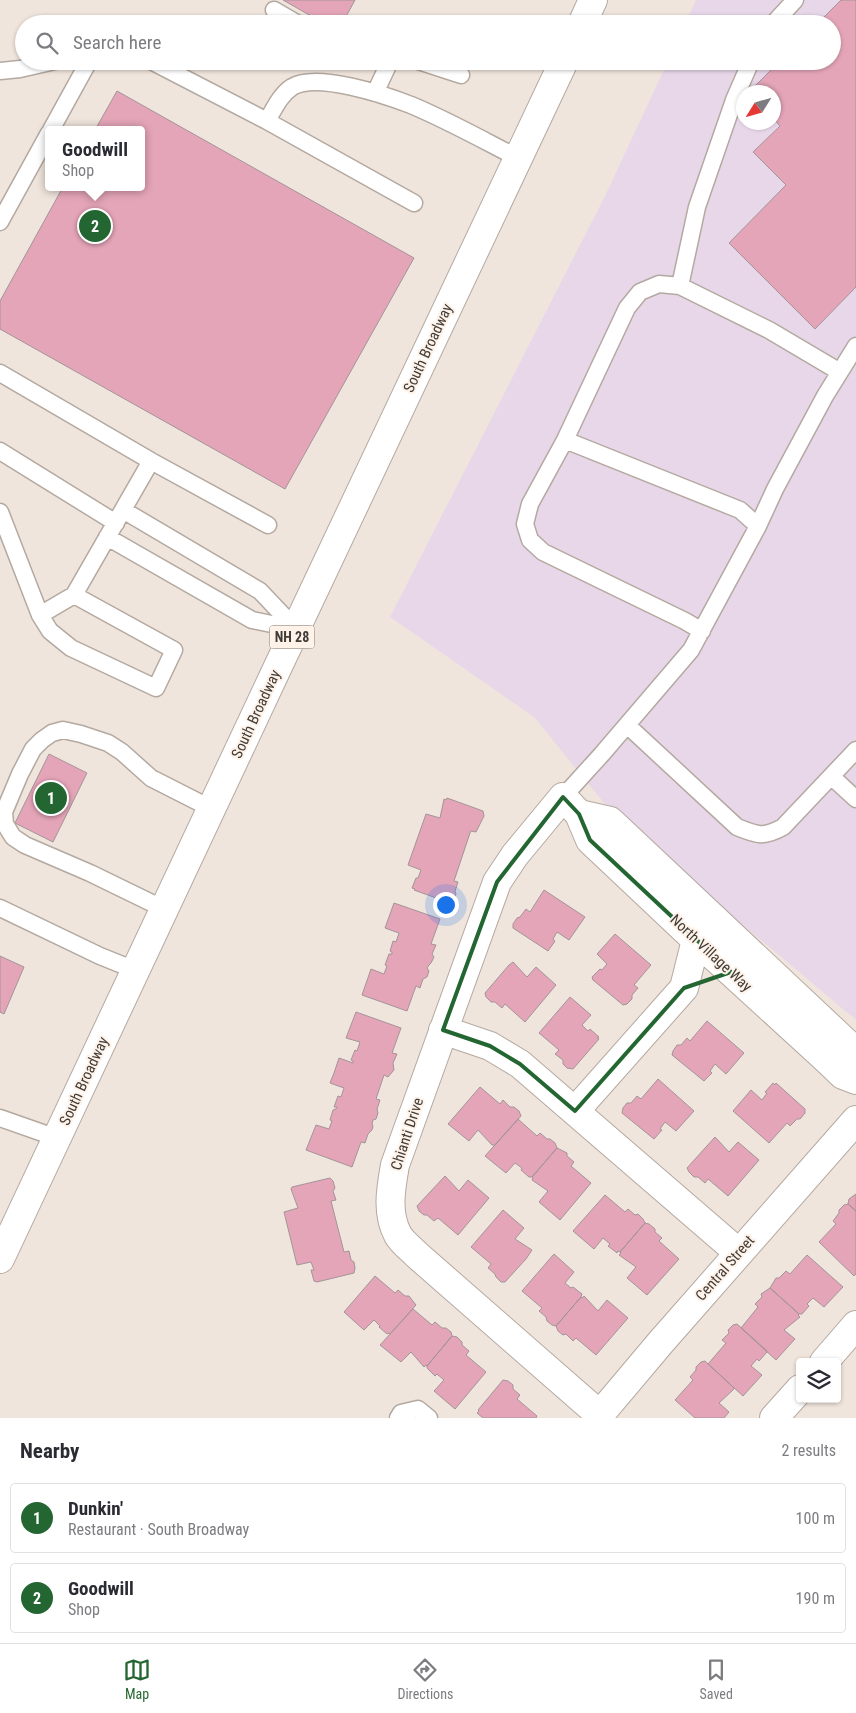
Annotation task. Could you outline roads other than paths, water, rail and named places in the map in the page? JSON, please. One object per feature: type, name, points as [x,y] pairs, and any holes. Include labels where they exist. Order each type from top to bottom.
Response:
[{"type":"street","points":[[586,15],[594,0]]},
{"type":"street","name":"South Broadway","points":[[0,1259],[560,70]]},
{"type":"street","name":"North Village Way","points":[[571,805],[590,840],[843,1075],[856,1080]]},
{"type":"street","name":"North Village Way","points":[[571,805],[610,822],[856,1052]]},
{"type":"street","name":"Chianti Drive","points":[[571,805],[515,855],[497,882],[395,1165],[390,1190],[390,1212],[399,1236],[417,1255],[599,1416]]},
{"type":"street","points":[[576,1111],[684,988],[696,940]]},
{"type":"street","points":[[684,988],[731,972]]},
{"type":"street","points":[[443,1030],[490,1046],[520,1064],[739,1253]]},
{"type":"street","name":"Central Street","points":[[599,1416],[661,1342],[856,1120]]},
{"type":"street","points":[[827,1358],[856,1325]]},
{"type":"street","points":[[774,1418],[796,1393]]},
{"type":"lane","points":[[781,15],[795,0]]},
{"type":"lane","points":[[274,10],[283,15]]},
{"type":"lane","points":[[0,71],[15,70]]},
{"type":"lane","points":[[53,126],[84,70]]},
{"type":"lane","points":[[169,70],[267,121],[414,203]]},
{"type":"lane","points":[[375,93],[386,70]]},
{"type":"lane","points":[[446,70],[461,75]]},
{"type":"lane","points":[[680,286],[698,207],[734,100],[747,70]]},
{"type":"lane","points":[[267,121],[281,96],[292,87],[316,81],[375,93],[411,105],[518,158]]},
{"type":"lane","points":[[0,222],[45,140]]},
{"type":"lane","points":[[702,631],[543,552],[530,540],[525,524],[530,504],[564,440],[627,308],[640,292],[659,284],[680,286],[769,330],[840,372]]},
{"type":"lane","points":[[571,805],[628,725],[691,650],[825,396],[856,346]]},
{"type":"lane","points":[[0,372],[151,461],[268,525]]},
{"type":"lane","points":[[564,440],[740,510],[758,526]]},
{"type":"lane","points":[[0,451],[260,591],[296,629]]},
{"type":"lane","points":[[40,615],[74,595],[151,461]]},
{"type":"lane","points":[[0,512],[40,615],[50,631],[70,648],[156,688],[174,650],[74,595]]},
{"type":"lane","points":[[107,538],[252,620],[296,629]]},
{"type":"lane","points":[[628,725],[737,827],[754,834],[770,834],[783,827],[856,750]]},
{"type":"lane","points":[[164,909],[25,845],[13,837],[5,824],[4,812],[20,774],[33,749],[52,733],[63,730],[108,743],[122,752],[151,778],[212,809]]},
{"type":"lane","points":[[832,777],[856,799]]},
{"type":"lane","points":[[0,908],[100,956],[135,970]]},
{"type":"lane","points":[[0,1118],[57,1138]]},
{"type":"lane","points":[[398,1418],[402,1413],[418,1409],[429,1418]]},
{"type":"place","name":"Goodwill","points":[[95,226]]},
{"type":"place","name":"Dunkin'","points":[[51,798]]}]
